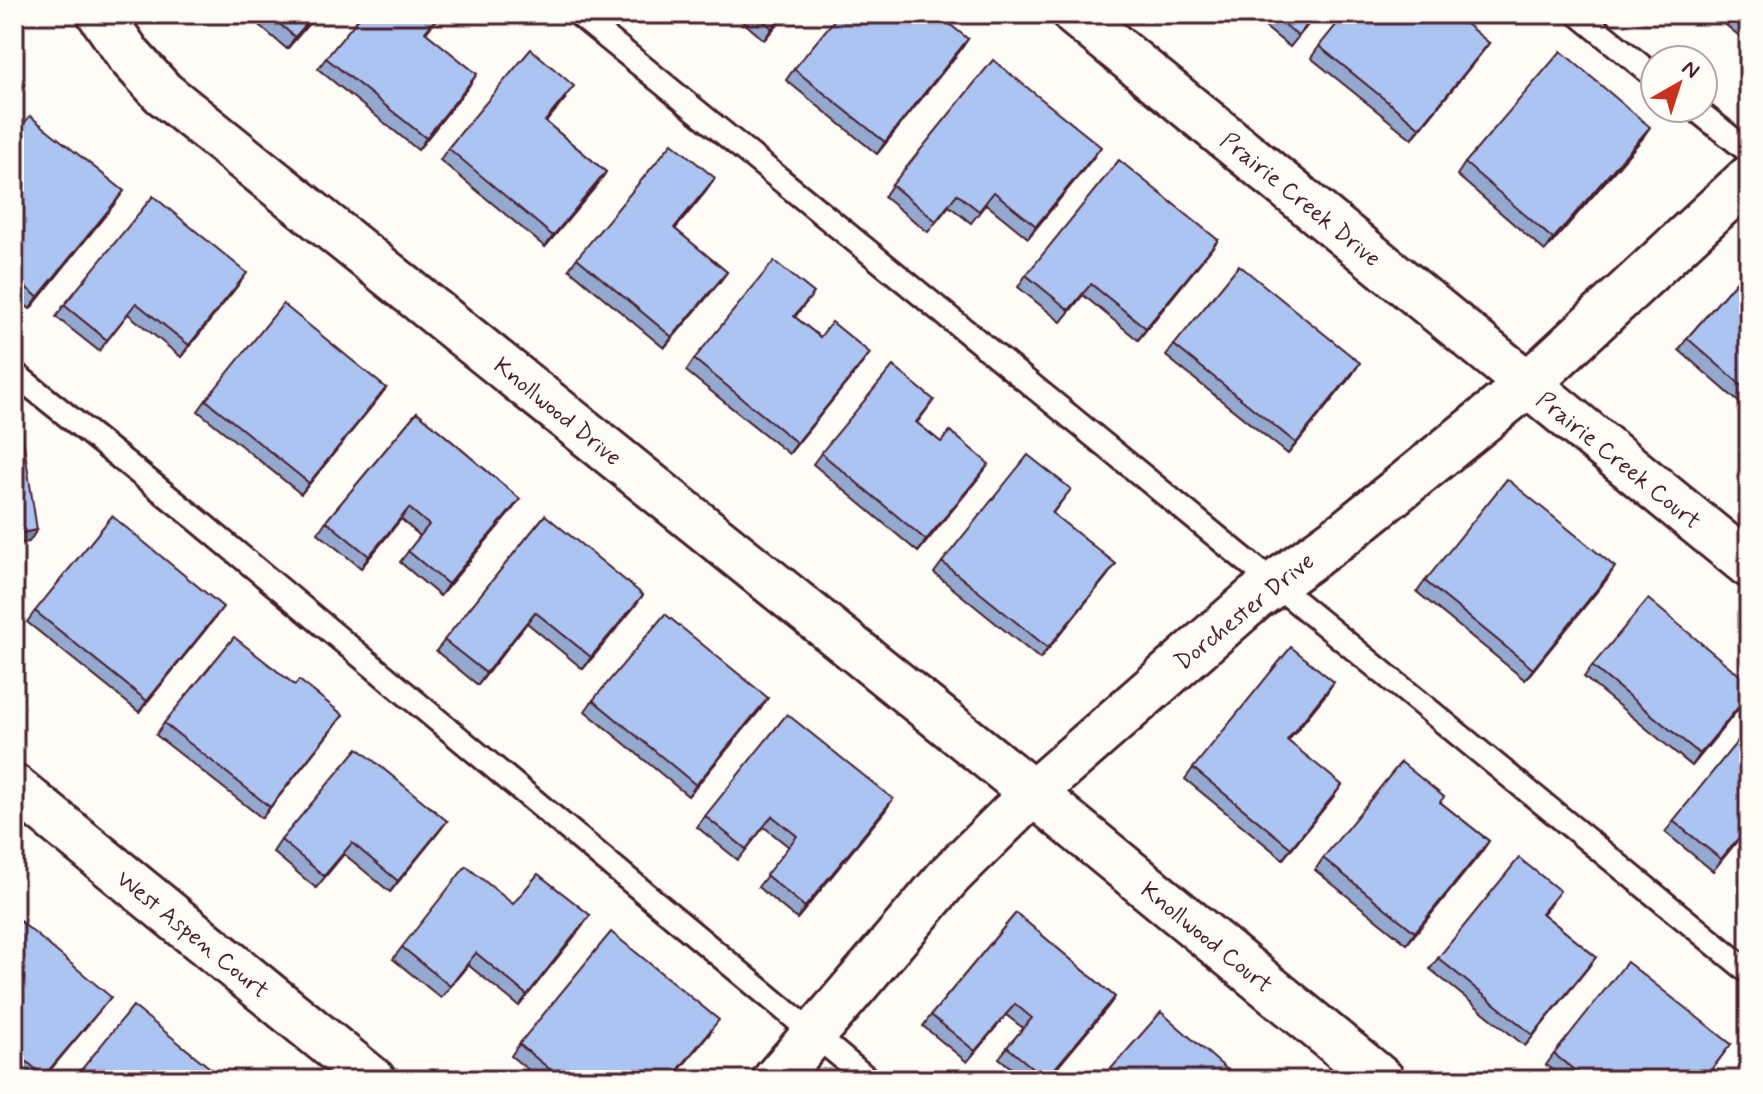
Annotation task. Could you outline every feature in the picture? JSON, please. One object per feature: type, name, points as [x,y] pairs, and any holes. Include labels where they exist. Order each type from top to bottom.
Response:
[{"type":"street","name":"Knollwood Drive","points":[[100,14],[130,57],[163,93],[1033,793]]},
{"type":"street","name":"Prairie Creek Drive","points":[[1075,14],[1527,385]]},
{"type":"street","name":"Dorchester Drive","points":[[775,1080],[950,875],[1033,793],[1177,664],[1276,582],[1346,532],[1527,385],[1749,178]]},
{"type":"street","name":"Prairie Creek Court","points":[[1527,385],[1749,565]]},
{"type":"street","name":"West Aspen Court","points":[[14,787],[373,1080]]},
{"type":"street","name":"Knollwood Court","points":[[1033,793],[1382,1080]]},
{"type":"lane","points":[[578,14],[1749,972]]},
{"type":"lane","points":[[1578,14],[1639,64]]},
{"type":"lane","points":[[1714,124],[1749,152]]},
{"type":"lane","points":[[14,373],[195,518],[869,1080]]},
{"type":"building","points":[[268,14],[315,14],[295,37]]},
{"type":"building","points":[[362,14],[440,14],[425,32],[477,74],[426,138],[326,58]]},
{"type":"building","points":[[755,14],[784,14],[772,28]]},
{"type":"building","points":[[839,14],[937,14],[968,39],[885,142],[794,69]]},
{"type":"building","points":[[1271,14],[1316,14],[1298,36]]},
{"type":"building","points":[[1345,14],[1454,14],[1489,43],[1420,128],[1319,46]]},
{"type":"building","points":[[1734,14],[1749,14],[1749,26]]},
{"type":"building","points":[[531,49],[574,86],[545,121],[606,172],[553,236],[448,148]]},
{"type":"building","points":[[1561,51],[1639,118],[1639,124],[1650,127],[1553,239],[1465,163]]},
{"type":"building","points":[[993,60],[1101,147],[1036,226],[994,192],[979,211],[957,194],[936,221],[892,185]]},
{"type":"building","points":[[14,67],[24,84],[14,90]]},
{"type":"building","points":[[30,116],[124,191],[38,297],[14,278],[14,248],[24,236],[14,228],[14,136]]},
{"type":"building","points":[[672,143],[715,178],[674,228],[727,272],[672,337],[577,258]]},
{"type":"building","points":[[1119,160],[1218,240],[1146,328],[1091,284],[1069,310],[1026,275]]},
{"type":"building","points":[[153,196],[247,273],[189,345],[136,303],[107,340],[64,305]]},
{"type":"building","points":[[774,261],[814,293],[794,316],[820,337],[832,322],[870,353],[797,443],[694,359]]},
{"type":"building","points":[[1239,265],[1360,363],[1296,443],[1174,345]]},
{"type":"building","points":[[1749,267],[1749,392],[1687,338]]},
{"type":"building","points":[[283,304],[386,388],[309,483],[206,400]]},
{"type":"building","points":[[893,366],[934,400],[916,422],[941,442],[950,431],[989,464],[926,540],[821,453]]},
{"type":"building","points":[[417,412],[520,499],[448,584],[408,551],[429,525],[409,508],[369,556],[326,521]]},
{"type":"building","points":[[22,432],[37,530],[14,534],[14,433]]},
{"type":"building","points":[[1028,455],[1071,489],[1052,513],[1116,564],[1048,648],[942,562]]},
{"type":"building","points":[[1507,479],[1615,567],[1533,669],[1425,581]]},
{"type":"building","points":[[545,515],[643,595],[591,657],[535,612],[486,673],[444,640]]},
{"type":"building","points":[[112,516],[223,607],[147,701],[35,611]]},
{"type":"building","points":[[1648,599],[1749,683],[1749,694],[1700,754],[1592,666]]},
{"type":"building","points":[[665,614],[768,698],[696,785],[593,700]]},
{"type":"building","points":[[234,637],[295,685],[299,680],[343,715],[270,807],[164,723]]},
{"type":"building","points":[[1291,647],[1334,682],[1287,740],[1342,785],[1291,848],[1193,768]]},
{"type":"building","points":[[787,714],[893,799],[805,907],[766,875],[797,836],[772,816],[746,849],[705,816]]},
{"type":"building","points":[[1749,727],[1749,831],[1746,829],[1721,859],[1673,821]]},
{"type":"building","points":[[358,748],[447,821],[398,881],[352,843],[324,876],[281,840]]},
{"type":"building","points":[[1401,762],[1444,797],[1440,802],[1489,841],[1415,932],[1323,858]]},
{"type":"building","points":[[1519,858],[1560,891],[1542,913],[1596,957],[1533,1035],[1438,958]]},
{"type":"building","points":[[466,866],[513,904],[538,874],[590,915],[527,995],[476,953],[450,986],[402,947]]},
{"type":"building","points":[[1016,913],[1115,997],[1046,1079],[1007,1047],[1032,1018],[1015,1004],[975,1051],[931,1015]]},
{"type":"building","points":[[14,916],[111,997],[44,1076],[14,1051]]},
{"type":"building","points":[[611,932],[719,1020],[670,1080],[563,1080],[519,1044]]},
{"type":"building","points":[[1627,962],[1731,1044],[1703,1080],[1587,1080],[1554,1054]]},
{"type":"building","points":[[133,1006],[225,1080],[73,1080]]},
{"type":"building","points":[[1161,1012],[1239,1080],[1101,1080]]},
{"type":"building","points":[[1749,1069],[1749,1080],[1740,1080]]}]
